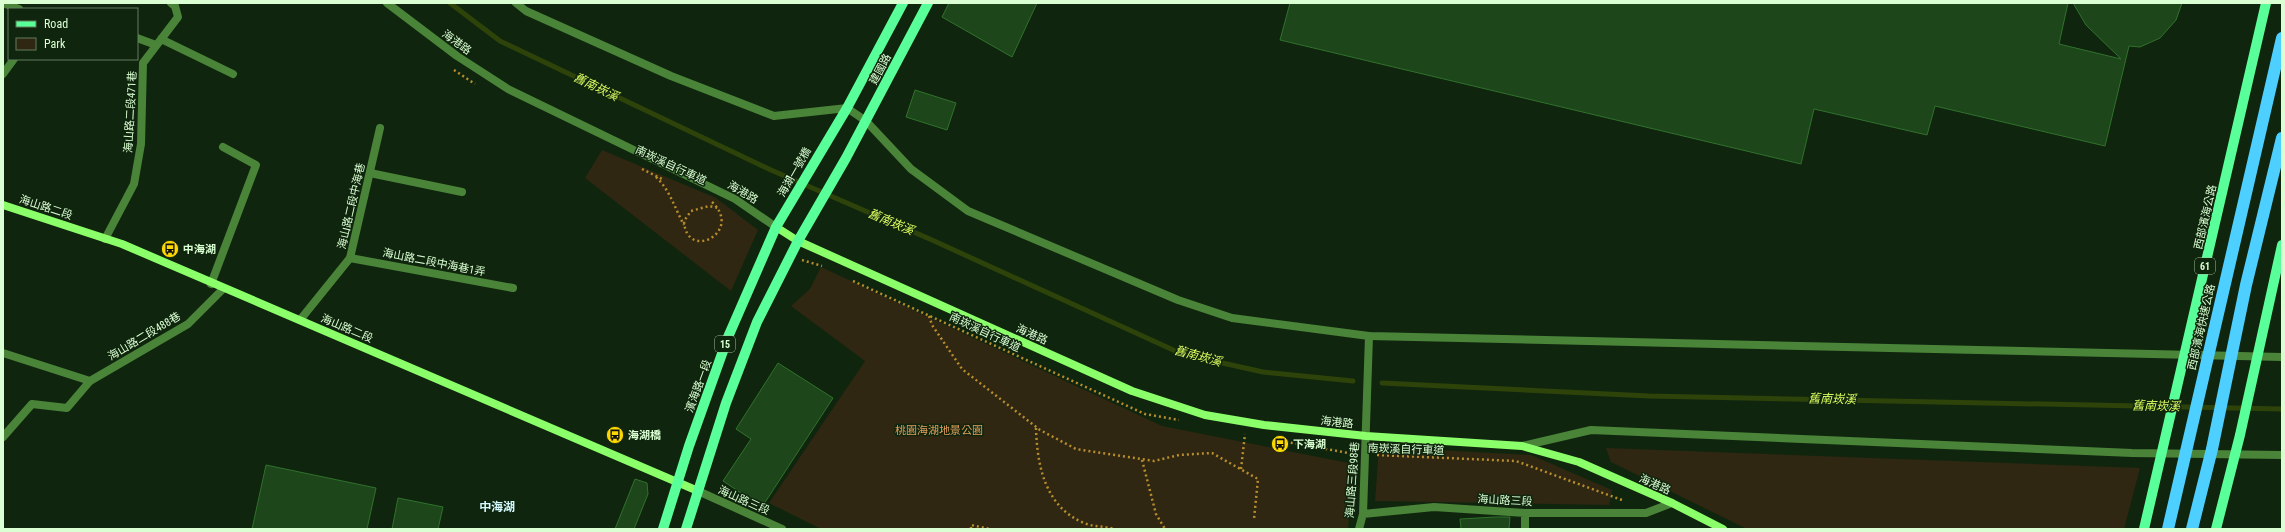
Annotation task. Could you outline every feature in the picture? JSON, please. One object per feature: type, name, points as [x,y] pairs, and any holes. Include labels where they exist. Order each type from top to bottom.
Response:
[{"type":"highway","name":"西部濱海快速公路","points":[[2168,529],[2282,38]]},
{"type":"highway","points":[[2192,529],[2212,449],[2246,285],[2282,138]]},
{"type":"main road","name":"建國路","points":[[824,144],[847,108],[903,3]]},
{"type":"main road","name":"建國路","points":[[798,241],[846,158],[928,3]]},
{"type":"main road","name":"西部濱海公路","points":[[2144,529],[2266,3]]},
{"type":"main road","name":"海湖一號橋","points":[[785,211],[824,144]]},
{"type":"main road","name":"濱海路一段","points":[[663,529],[689,446],[728,337],[776,227],[785,211]]},
{"type":"main road","name":"15","points":[[686,529],[726,403],[754,330],[798,241]]},
{"type":"main road","points":[[2216,529],[2240,436],[2282,245]]},
{"type":"street","points":[[3,3],[16,8]]},
{"type":"street","name":"海山路二段471巷","points":[[105,238],[134,184],[141,144],[143,63],[178,17],[175,6],[171,3]]},
{"type":"street","name":"海港路","points":[[387,3],[456,56],[508,89],[735,199],[798,241],[1132,391],[1205,414],[1264,425],[1366,436],[1522,446],[1579,462],[1672,503],[1723,529]]},
{"type":"street","points":[[516,3],[526,11],[671,76],[774,116],[847,108],[866,121],[911,169],[968,211],[1178,300],[1232,318],[1369,336],[2282,357]]},
{"type":"street","points":[[138,38],[158,42],[232,74]]},
{"type":"street","points":[[3,74],[13,60]]},
{"type":"street","name":"海山路二段中海巷","points":[[300,320],[350,258],[380,128]]},
{"type":"street","points":[[211,284],[256,165],[223,147]]},
{"type":"street","points":[[370,173],[462,192]]},
{"type":"street","name":"海山路二段","points":[[3,205],[105,238],[140,252],[211,284],[300,320],[698,491]]},
{"type":"street","name":"海山路二段中海巷1弄","points":[[350,258],[513,288]]},
{"type":"street","name":"海山路二段488巷","points":[[3,437],[32,404],[67,408],[90,381],[188,324],[223,289]]},
{"type":"street","name":"海山路三段98巷","points":[[1359,529],[1363,514],[1369,336]]},
{"type":"street","points":[[3,353],[90,381]]},
{"type":"street","points":[[1522,446],[1591,430],[2132,452],[2282,455]]},
{"type":"street","name":"海山路三段","points":[[698,491],[782,529]]},
{"type":"street","points":[[1646,513],[1672,503]]},
{"type":"street","name":"海山路三段","points":[[1363,514],[1434,507],[1525,513],[1646,513]]},
{"type":"street","points":[[1525,513],[1525,529]]},
{"type":"path","points":[[654,175],[668,191],[675,209],[691,238],[697,242],[704,241],[716,235],[723,221],[718,208],[709,206],[691,211],[684,221],[685,226]]},
{"type":"path","points":[[791,256],[829,270]]},
{"type":"path","name":"南崁溪自行車道","points":[[851,280],[1145,414],[1183,421]]},
{"type":"path","points":[[929,315],[932,325],[962,370],[1036,427],[1076,449],[1142,460],[1154,461],[1179,455],[1212,453],[1258,479],[1254,519]]},
{"type":"path","points":[[1036,427],[1037,457],[1044,481],[1059,506],[1070,516],[1086,524],[1114,529]]},
{"type":"path","points":[[1238,432],[1253,435]]},
{"type":"path","points":[[1241,469],[1245,434]]},
{"type":"path","name":"南崁溪自行車道","points":[[1269,438],[1347,454],[1516,461],[1644,508],[1646,513]]},
{"type":"path","points":[[1142,460],[1156,514],[1165,529]]},
{"type":"path","points":[[971,529],[971,525],[990,529]]},
{"type":"green space","points":[[602,150],[716,198],[758,230],[731,291],[585,178]]},
{"type":"green space","name":"桃園海湖地景公園","points":[[821,267],[1162,426],[1354,464],[1348,529],[821,529],[769,503],[865,361],[791,306],[810,289]]},
{"type":"green space","points":[[1379,447],[1531,455],[1612,490],[1609,505],[1375,501]]},
{"type":"green space","points":[[1606,448],[2140,468],[2124,529],[1747,529],[1611,462]]},
{"type":"building","points":[[949,3],[1037,3],[1012,57],[942,17]]},
{"type":"building","points":[[1290,3],[2068,3],[2059,44],[2121,59],[2086,25],[2073,3],[2182,3],[2176,20],[2160,38],[2140,47],[2129,46],[2105,146],[1935,106],[1927,135],[1814,109],[1801,164],[1280,40]]},
{"type":"building","points":[[915,90],[956,103],[947,130],[906,117]]},
{"type":"building","points":[[778,363],[833,398],[762,507],[723,481],[751,439],[736,429]]},
{"type":"building","points":[[266,465],[376,488],[367,529],[252,529]]},
{"type":"building","points":[[635,479],[647,483],[648,494],[634,529],[615,529]]},
{"type":"building","points":[[398,498],[443,507],[438,529],[392,529]]},
{"type":"building","points":[[1510,517],[1509,529],[1461,529],[1460,519]]},
{"type":"waterway","name":"舊南崁溪","points":[[450,3],[500,41],[771,170],[932,240],[1182,354],[1263,372],[1353,381]]},
{"type":"waterway","name":"舊南崁溪","points":[[1382,383],[1649,396],[2282,409]]},
{"type":"place","name":"中海湖","points":[[170,249]]},
{"type":"place","name":"海湖橋","points":[[615,435]]},
{"type":"place","name":"下海湖","points":[[1280,444]]},
{"type":"district","name":"中海湖","points":[[497,507]]}]
